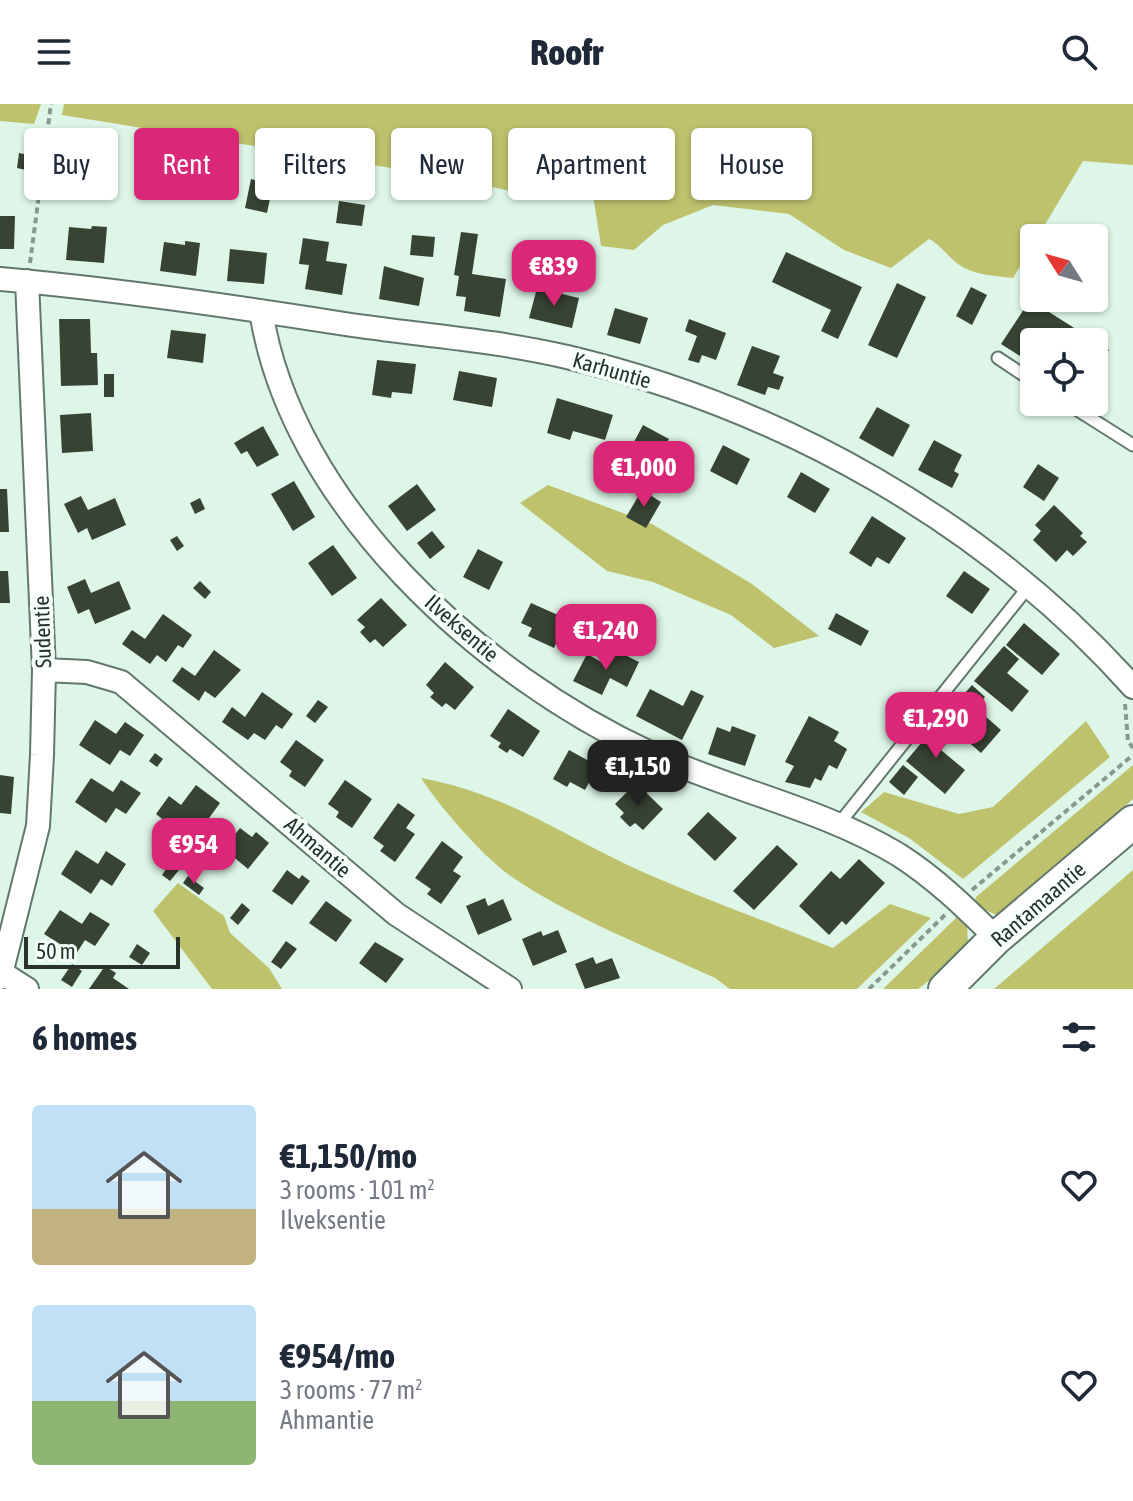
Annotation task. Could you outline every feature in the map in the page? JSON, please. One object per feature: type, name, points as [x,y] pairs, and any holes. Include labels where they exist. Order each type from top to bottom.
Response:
[{"type":"main road","name":"Rantamaantie","points":[[945,989],[996,938],[1133,822]]},
{"type":"street","name":"Karhuntie","points":[[0,279],[261,311],[565,357],[707,399],[815,446],[909,500],[994,557],[1059,610],[1129,694]]},
{"type":"street","name":"Sudentie","points":[[1,976],[38,826],[44,670],[27,281]]},
{"type":"street","name":"Ilveksentie","points":[[261,311],[266,346],[288,400],[338,494],[397,566],[465,634],[546,697],[593,724],[654,755],[838,825],[901,856],[959,901],[996,938]]},
{"type":"street","name":"Ahmantie","points":[[44,670],[87,672],[121,682],[396,914],[510,989]]},
{"type":"street","points":[[1,976],[27,989]]},
{"type":"lane","points":[[998,358],[1020,373]]},
{"type":"lane","points":[[1087,416],[1133,445]]},
{"type":"lane","points":[[838,825],[1030,586]]},
{"type":"path","points":[[27,281],[51,104]]},
{"type":"path","points":[[1129,694],[1128,741],[1133,748]]},
{"type":"path","points":[[869,989],[959,901],[1133,755]]},
{"type":"green space","points":[[0,104],[41,104],[34,124],[0,121]]},
{"type":"green space","points":[[64,104],[1133,104],[1133,165],[1083,161],[1045,224],[1020,224],[1020,266],[1013,278],[970,271],[929,239],[891,268],[844,250],[789,214],[713,205],[663,225],[634,250],[601,246],[594,200],[675,200],[675,128],[508,128],[508,191],[492,187],[492,128],[391,128],[391,168],[375,165],[375,128],[255,128],[255,146],[239,143],[239,128],[143,128],[62,115]]},
{"type":"green space","points":[[548,485],[652,524],[752,584],[819,636],[774,648],[731,615],[653,582],[607,571],[520,503]]},
{"type":"green space","points":[[1086,721],[1110,757],[963,879],[909,838],[861,812],[884,792],[959,814],[993,807]]},
{"type":"green space","points":[[1133,765],[1133,799],[1001,917],[974,905],[976,897]]},
{"type":"green space","points":[[421,778],[453,785],[510,806],[645,873],[833,948],[890,904],[931,918],[857,989],[730,989],[715,978],[586,919],[512,877],[463,831]]},
{"type":"green space","points":[[1133,870],[1133,989],[994,989]]},
{"type":"green space","points":[[178,883],[224,916],[230,933],[269,968],[282,989],[212,989],[153,911]]},
{"type":"green space","points":[[958,916],[967,925],[968,944],[953,962],[918,989],[883,989]]},
{"type":"building","points":[[19,153],[24,154],[24,170],[17,168]]},
{"type":"building","points":[[251,179],[255,180],[255,200],[270,200],[267,213],[245,208]]},
{"type":"building","points":[[339,201],[365,205],[362,226],[336,223]]},
{"type":"building","points":[[0,216],[15,216],[14,249],[0,249]]},
{"type":"building","points":[[92,226],[107,227],[104,263],[66,260],[69,227],[91,229]]},
{"type":"building","points":[[461,232],[478,234],[472,274],[506,279],[500,317],[464,311],[466,297],[456,296],[459,276],[454,275]]},
{"type":"building","points":[[412,235],[435,237],[433,257],[410,255]]},
{"type":"building","points":[[303,238],[329,242],[326,261],[347,264],[342,295],[305,289],[309,265],[299,264]]},
{"type":"building","points":[[568,240],[583,243],[580,257],[566,255]]},
{"type":"building","points":[[185,241],[200,243],[196,276],[160,271],[164,242],[185,245]]},
{"type":"building","points":[[230,249],[267,253],[264,284],[227,281]]},
{"type":"building","points":[[786,252],[862,287],[838,339],[821,331],[831,310],[772,282]]},
{"type":"building","points":[[384,266],[424,278],[419,306],[379,299]]},
{"type":"building","points":[[897,283],[926,297],[897,358],[868,345]]},
{"type":"building","points":[[971,287],[987,295],[972,325],[956,316]]},
{"type":"building","points":[[537,288],[579,298],[572,328],[529,318]]},
{"type":"building","points":[[615,308],[648,318],[640,344],[607,335]]},
{"type":"building","points":[[1022,312],[1049,312],[1074,328],[1020,328],[1020,356],[1001,344]]},
{"type":"building","points":[[59,319],[90,319],[91,353],[97,353],[98,385],[61,386]]},
{"type":"building","points":[[689,319],[726,333],[716,360],[702,355],[699,363],[688,360],[697,336],[685,331]]},
{"type":"building","points":[[171,330],[206,334],[203,363],[167,358]]},
{"type":"building","points":[[752,346],[780,356],[773,373],[784,377],[779,390],[768,387],[765,395],[737,385]]},
{"type":"building","points":[[377,360],[416,364],[412,394],[392,392],[391,398],[372,395]]},
{"type":"building","points":[[459,371],[497,378],[492,407],[453,400]]},
{"type":"building","points":[[104,374],[114,374],[114,397],[104,397]]},
{"type":"building","points":[[557,398],[613,415],[605,440],[573,431],[570,440],[547,433]]},
{"type":"building","points":[[877,407],[910,425],[893,457],[859,438]]},
{"type":"building","points":[[91,413],[93,451],[62,453],[60,415]]},
{"type":"building","points":[[643,425],[669,439],[645,484],[619,470]]},
{"type":"building","points":[[263,426],[279,455],[257,467],[247,451],[241,454],[234,443]]},
{"type":"building","points":[[934,440],[962,455],[954,471],[959,474],[952,488],[918,470]]},
{"type":"building","points":[[723,445],[750,459],[737,485],[710,471]]},
{"type":"building","points":[[1038,464],[1059,478],[1044,501],[1023,487]]},
{"type":"building","points":[[801,472],[830,489],[815,513],[787,497]]},
{"type":"building","points":[[294,481],[315,517],[293,531],[271,494]]},
{"type":"building","points":[[417,484],[436,510],[407,531],[388,506]]},
{"type":"building","points":[[0,489],[7,489],[9,532],[0,532]]},
{"type":"building","points":[[642,490],[661,502],[646,528],[626,517]]},
{"type":"building","points":[[81,496],[88,510],[115,498],[126,525],[92,540],[87,528],[78,533],[64,504]]},
{"type":"building","points":[[200,498],[205,509],[195,514],[190,503]]},
{"type":"building","points":[[1054,505],[1083,533],[1080,536],[1087,542],[1073,556],[1067,550],[1056,562],[1033,540],[1041,531],[1035,525]]},
{"type":"building","points":[[872,516],[906,538],[889,564],[877,557],[871,567],[849,553]]},
{"type":"building","points":[[432,531],[445,547],[430,559],[417,543]]},
{"type":"building","points":[[177,536],[184,546],[177,551],[170,540]]},
{"type":"building","points":[[333,545],[357,578],[332,596],[308,563]]},
{"type":"building","points":[[478,549],[503,562],[489,590],[463,577]]},
{"type":"building","points":[[0,571],[8,571],[10,603],[0,603]]},
{"type":"building","points":[[964,571],[990,589],[972,614],[946,596]]},
{"type":"building","points":[[85,579],[91,593],[119,581],[131,609],[95,624],[89,609],[78,614],[67,587]]},
{"type":"building","points":[[200,581],[211,592],[205,599],[193,588]]},
{"type":"building","points":[[381,598],[407,625],[383,647],[375,639],[370,643],[360,632],[365,627],[357,620]]},
{"type":"building","points":[[531,603],[567,619],[554,648],[528,636],[532,628],[521,623]]},
{"type":"building","points":[[836,613],[869,631],[861,646],[828,629]]},
{"type":"building","points":[[163,614],[192,635],[183,648],[178,645],[166,662],[157,655],[150,664],[122,644],[132,630],[145,639]]},
{"type":"building","points":[[1024,623],[1060,654],[1042,675],[1006,645]]},
{"type":"building","points":[[1004,646],[1019,659],[1007,673],[1029,691],[1012,712],[974,681]]},
{"type":"building","points":[[613,649],[639,662],[627,687],[610,678],[602,695],[573,681],[587,654],[605,664]]},
{"type":"building","points":[[214,650],[241,670],[215,698],[205,691],[199,701],[172,681],[182,667],[195,676]]},
{"type":"building","points":[[445,662],[474,687],[455,710],[446,703],[442,707],[430,697],[434,693],[426,685]]},
{"type":"building","points":[[972,685],[985,697],[976,708],[1001,730],[981,753],[942,719]]},
{"type":"building","points":[[650,689],[683,706],[691,690],[704,696],[682,740],[636,716]]},
{"type":"building","points":[[262,692],[293,714],[282,729],[276,725],[265,740],[254,733],[248,740],[222,722],[232,707],[245,717]]},
{"type":"building","points":[[318,700],[328,707],[315,723],[306,716]]},
{"type":"building","points":[[508,709],[540,731],[523,757],[510,749],[507,753],[498,747],[501,743],[490,736]]},
{"type":"building","points":[[809,716],[839,732],[834,741],[847,749],[837,769],[829,765],[821,781],[815,778],[810,788],[785,782],[794,766],[785,762]]},
{"type":"building","points":[[95,720],[116,734],[125,722],[144,735],[130,756],[120,750],[110,765],[79,745]]},
{"type":"building","points":[[939,722],[954,734],[941,750],[965,770],[945,794],[906,761]]},
{"type":"building","points":[[732,726],[756,735],[745,766],[708,754],[717,727],[730,732]]},
{"type":"building","points":[[296,740],[324,760],[305,787],[289,776],[292,771],[280,762]]},
{"type":"building","points":[[569,750],[598,766],[585,790],[570,782],[567,787],[553,779]]},
{"type":"building","points":[[155,753],[163,759],[157,767],[149,761]]},
{"type":"building","points":[[903,765],[918,777],[904,795],[889,782]]},
{"type":"building","points":[[0,775],[14,777],[11,814],[0,813]]},
{"type":"building","points":[[91,778],[113,792],[121,780],[141,793],[126,814],[116,808],[106,823],[75,802]]},
{"type":"building","points":[[345,780],[372,799],[352,828],[336,817],[339,812],[328,804]]},
{"type":"building","points":[[636,783],[663,809],[643,830],[635,823],[630,827],[620,817],[624,813],[615,804]]},
{"type":"building","points":[[196,785],[220,803],[199,832],[188,824],[181,834],[156,814],[169,796],[181,805]]},
{"type":"building","points":[[398,803],[415,815],[406,828],[415,834],[395,862],[380,851],[384,846],[373,838]]},
{"type":"building","points":[[708,812],[737,838],[715,861],[687,834]]},
{"type":"building","points":[[240,828],[252,837],[256,832],[269,843],[248,869],[224,849]]},
{"type":"building","points":[[442,841],[463,857],[453,871],[461,876],[441,904],[427,894],[431,889],[415,878]]},
{"type":"building","points":[[777,845],[798,864],[754,910],[733,891]]},
{"type":"building","points":[[76,850],[98,864],[106,851],[126,864],[112,886],[101,879],[91,894],[61,874]]},
{"type":"building","points":[[859,859],[885,883],[846,925],[842,921],[829,935],[799,906],[831,871],[840,879]]},
{"type":"building","points":[[170,863],[179,870],[170,881],[162,875]]},
{"type":"building","points":[[287,870],[299,879],[302,875],[310,881],[292,905],[272,891]]},
{"type":"building","points":[[188,876],[204,888],[199,895],[183,883]]},
{"type":"building","points":[[485,898],[488,906],[503,899],[512,920],[478,935],[466,906]]},
{"type":"building","points":[[326,901],[352,920],[336,942],[309,923]]},
{"type":"building","points":[[242,903],[250,910],[238,925],[230,918]]},
{"type":"building","points":[[60,910],[82,924],[90,912],[110,924],[95,946],[85,940],[76,954],[44,934]]},
{"type":"building","points":[[558,930],[567,952],[533,966],[522,939],[541,931],[543,936]]},
{"type":"building","points":[[286,941],[297,949],[281,969],[271,962]]},
{"type":"building","points":[[375,942],[404,959],[386,983],[359,963]]},
{"type":"building","points":[[137,944],[150,953],[142,965],[129,957]]},
{"type":"building","points":[[593,957],[596,964],[612,958],[620,978],[585,989],[575,964]]},
{"type":"building","points":[[72,964],[82,971],[72,987],[61,980]]},
{"type":"building","points":[[105,966],[116,973],[113,978],[129,989],[89,989]]}]
